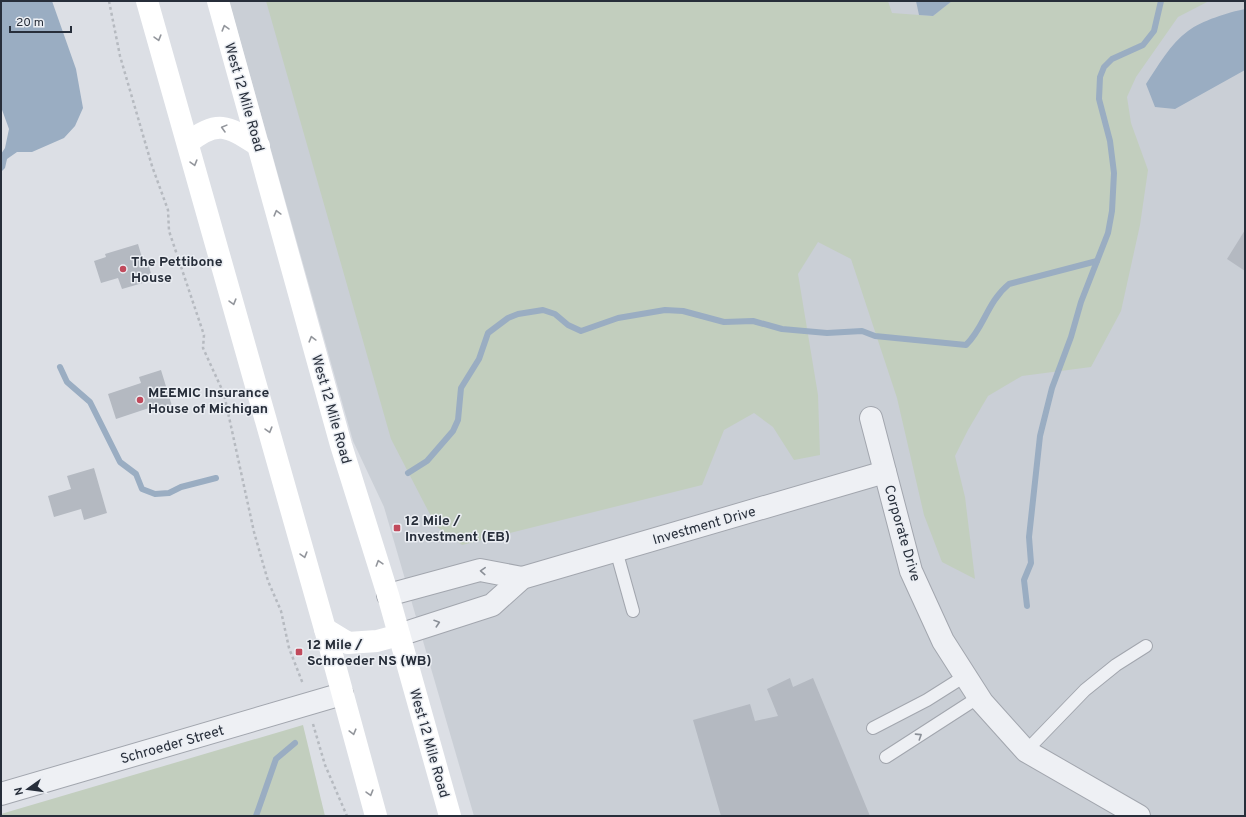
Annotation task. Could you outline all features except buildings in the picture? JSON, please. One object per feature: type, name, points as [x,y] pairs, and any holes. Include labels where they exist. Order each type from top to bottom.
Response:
[{"type":"main road","points":[[147,1],[325,629],[376,816]]},
{"type":"main road","name":"West 12 Mile Road","points":[[218,1],[341,445],[388,595],[450,816]]},
{"type":"main road","points":[[188,143],[200,133],[217,126],[236,132],[258,146]]},
{"type":"main road","points":[[325,629],[348,643],[377,641],[399,634]]},
{"type":"street","name":"Corporate Drive","points":[[871,418],[911,570],[943,641],[979,697],[1026,751],[1138,816]]},
{"type":"street","name":"Investment Drive","points":[[399,634],[492,605],[522,578],[885,472]]},
{"type":"street","name":"Investment Drive","points":[[388,595],[480,570],[522,578]]},
{"type":"street","name":"Schroeder Street","points":[[1,794],[342,694]]},
{"type":"lane","points":[[616,550],[634,611]]},
{"type":"lane","points":[[1026,751],[1085,690],[1116,665],[1146,646]]},
{"type":"lane","points":[[872,728],[927,700],[965,676]]},
{"type":"lane","points":[[886,757],[979,697]]},
{"type":"path","points":[[109,1],[120,56],[152,166],[168,210],[169,231],[204,335],[203,348],[224,394],[254,532],[268,581],[281,611],[289,648],[308,704],[325,765],[347,816]]},
{"type":"shaded area","points":[[229,1],[1245,1],[1245,816],[474,816],[384,507],[353,441]]},
{"type":"green space","points":[[266,1],[888,1],[892,13],[933,16],[952,1],[1209,1],[1178,17],[1136,77],[1127,97],[1131,123],[1148,170],[1140,225],[1121,311],[1091,367],[1022,376],[988,396],[955,456],[965,497],[975,579],[942,562],[924,515],[897,398],[851,259],[818,242],[798,274],[818,395],[820,455],[794,460],[773,427],[754,413],[724,430],[702,485],[462,545],[436,526],[391,439]]},
{"type":"green space","points":[[303,725],[325,816],[1,816],[1,814]]},
{"type":"water","points":[[1,1],[52,1],[76,69],[83,108],[75,126],[64,138],[32,152],[17,152],[7,159],[5,168],[1,172],[1,154],[5,148],[9,129],[1,107]]},
{"type":"water","points":[[916,1],[952,1],[933,16],[919,15]]},
{"type":"water","points":[[1245,9],[1245,70],[1175,109],[1155,107],[1146,84],[1176,42],[1188,31],[1208,20]]},
{"type":"waterway","points":[[1027,606],[1024,580],[1031,563],[1029,537],[1040,436],[1052,388],[1071,337],[1081,302],[1108,233],[1112,211],[1114,173],[1110,141],[1099,99],[1100,77],[1104,67],[1112,59],[1143,45],[1154,31],[1161,1]]},
{"type":"waterway","points":[[408,473],[427,461],[453,431],[458,420],[461,388],[479,359],[488,333],[508,318],[518,314],[543,310],[555,314],[568,325],[581,331],[618,318],[665,310],[683,311],[724,322],[753,321],[782,329],[827,333],[862,331],[875,336],[966,345],[977,331],[990,307],[1009,284],[1097,261]]},
{"type":"waterway","points":[[60,367],[67,382],[90,402],[120,462],[136,474],[142,489],[155,494],[169,493],[181,487],[216,478]]},
{"type":"waterway","points":[[256,816],[276,759],[295,743]]},
{"type":"place","name":"The Pettibone House","points":[[123,269]]},
{"type":"place","name":"MEEMIC Insurance House of Michigan","points":[[140,400]]},
{"type":"place","name":"12 Mile / Investment (EB)","points":[[397,528]]},
{"type":"place","name":"12 Mile / Schroeder NS (WB)","points":[[299,652]]}]
